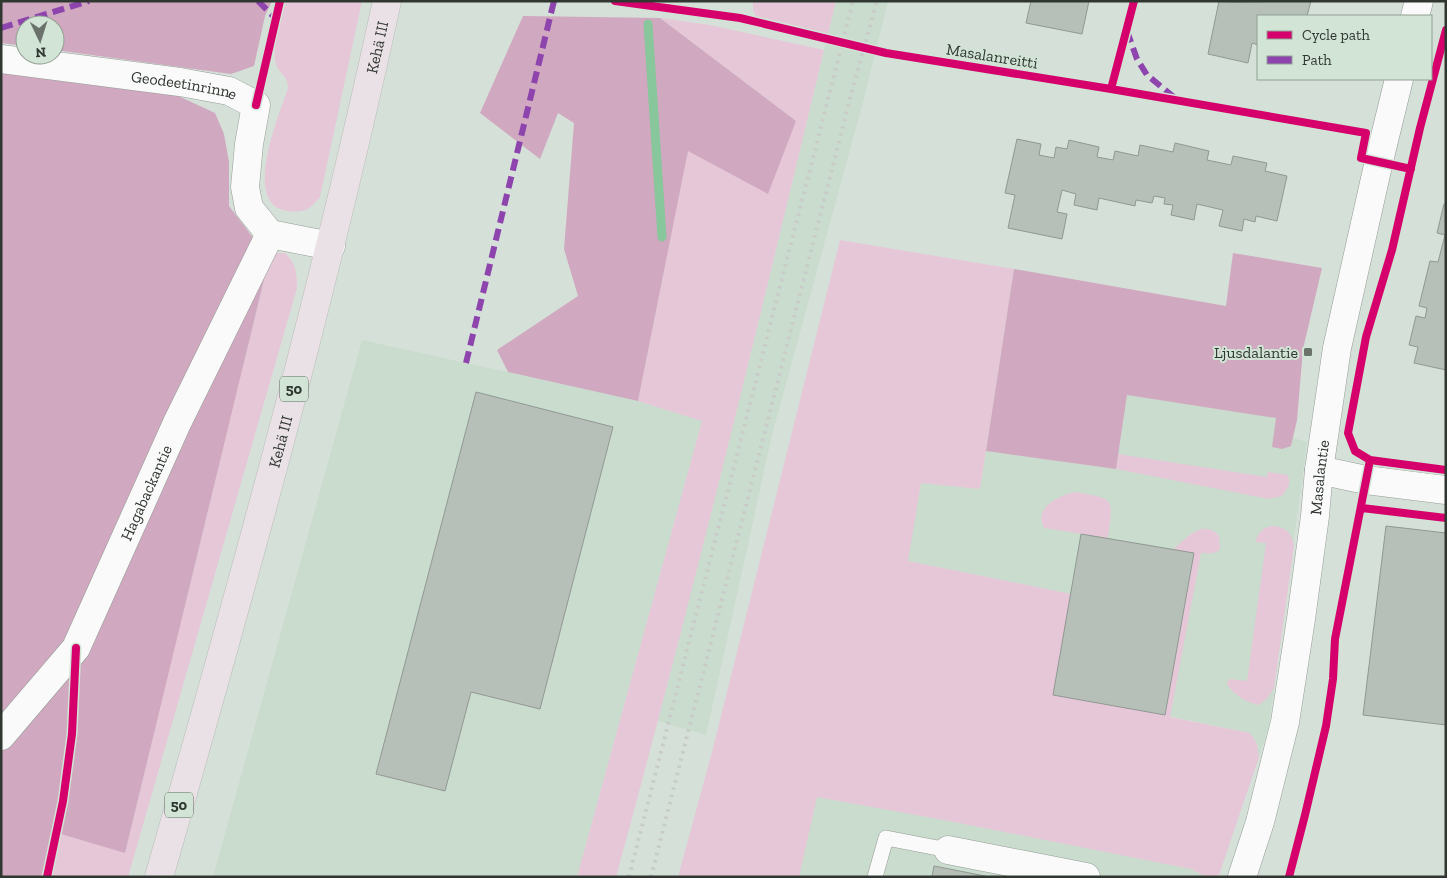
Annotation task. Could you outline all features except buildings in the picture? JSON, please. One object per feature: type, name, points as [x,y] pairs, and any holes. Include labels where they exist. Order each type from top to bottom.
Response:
[{"type":"highway","name":"Kehä III","points":[[159,877],[270,476],[331,246],[387,1]]},
{"type":"street","points":[[1415,15],[1419,1]]},
{"type":"street","name":"Geodeetinrinne","points":[[1,59],[229,91],[256,105],[249,144],[245,187],[249,208],[270,234]]},
{"type":"street","name":"Masalantie","points":[[1242,877],[1260,822],[1285,722],[1337,348],[1399,80]]},
{"type":"street","points":[[270,234],[331,246]]},
{"type":"street","name":"Hagabackantie","points":[[1,736],[76,648],[177,423],[270,234]]},
{"type":"street","points":[[1319,470],[1366,480],[1446,490]]},
{"type":"street","points":[[948,850],[1086,877]]},
{"type":"lane","points":[[875,877],[886,838],[948,850]]},
{"type":"shaded area","points":[[1,1],[272,1],[265,16],[254,66],[231,74],[65,51],[65,15],[15,15],[15,45],[1,43]]},
{"type":"shaded area","points":[[286,1],[362,1],[320,197],[310,208],[303,211],[288,211],[274,205],[267,193],[265,176],[272,137],[288,88],[287,80],[277,67],[275,58],[278,33]]},
{"type":"shaded area","points":[[753,1],[836,1],[828,34],[757,17],[753,11]]},
{"type":"shaded area","points":[[836,1],[888,1],[863,102],[772,435],[706,735],[658,721],[752,349]]},
{"type":"shaded area","points":[[523,16],[660,18],[796,121],[768,194],[688,151],[638,401],[508,372],[497,350],[578,296],[564,249],[574,123],[558,113],[540,159],[480,113]]},
{"type":"shaded area","points":[[660,18],[710,25],[824,50],[697,568],[616,877],[577,877],[702,421],[638,401],[688,150],[796,121]]},
{"type":"shaded area","points":[[1,73],[174,94],[215,113],[224,134],[229,162],[229,206],[269,259],[125,853],[54,832],[41,877],[1,877]]},
{"type":"shaded area","points":[[840,240],[1014,269],[980,489],[921,483],[908,561],[1071,594],[1053,695],[1165,715],[1194,554],[1173,550],[1189,536],[1201,529],[1213,531],[1219,536],[1220,549],[1218,551],[1201,553],[1170,717],[1250,733],[1257,744],[1259,757],[1219,875],[1206,877],[1191,869],[817,797],[799,877],[678,877],[712,752]]},
{"type":"shaded area","points":[[276,253],[285,253],[292,261],[296,273],[297,288],[128,877],[41,877],[54,832],[125,852],[269,259]]},
{"type":"shaded area","points":[[1233,253],[1322,268],[1303,349],[1297,420],[1291,446],[1282,449],[1272,447],[1276,418],[1127,395],[1116,469],[986,451],[1014,269],[1226,306]]},
{"type":"shaded area","points":[[362,340],[638,401],[702,421],[577,877],[213,877]]},
{"type":"shaded area","points":[[1127,395],[1277,418],[1293,438],[1307,442],[1269,725],[1259,757],[1257,744],[1250,733],[1165,715],[1053,695],[1071,594],[907,561],[921,483],[980,489],[986,451],[1116,469]]},
{"type":"shaded area","points":[[1118,454],[1267,477],[1268,472],[1287,475],[1289,483],[1282,496],[1269,499],[1116,469]]},
{"type":"shaded area","points":[[1074,492],[1098,496],[1109,502],[1111,514],[1108,538],[1044,528],[1042,514],[1045,508],[1061,496]]},
{"type":"shaded area","points":[[1271,526],[1280,527],[1287,531],[1292,537],[1294,546],[1274,688],[1267,699],[1258,705],[1241,698],[1227,684],[1229,679],[1247,681],[1266,543],[1255,542],[1265,528]]},
{"type":"shaded area","points":[[739,759],[954,822],[1191,869],[1206,877],[713,877]]},
{"type":"waterway","points":[[648,24],[662,237]]},
{"type":"railway","points":[[629,877],[853,1]]},
{"type":"railway","points":[[651,877],[853,87],[877,1]]},
{"type":"marked path","points":[[1,28],[89,1]]},
{"type":"marked path","points":[[258,1],[275,18]]},
{"type":"marked path","points":[[466,363],[554,1]]},
{"type":"marked path","points":[[1127,31],[1137,59],[1147,75],[1175,98]]},
{"type":"cycle path","points":[[256,105],[280,1]]},
{"type":"cycle path","name":"Masalanreitti","points":[[615,1],[740,18],[886,53],[1366,133],[1361,158],[1411,169]]},
{"type":"cycle path","points":[[1111,89],[1134,1]]},
{"type":"cycle path","points":[[1446,30],[1420,128],[1392,250],[1366,337],[1348,433],[1355,451],[1370,460],[1446,470]]},
{"type":"cycle path","points":[[1289,877],[1326,726],[1333,679],[1335,639],[1370,460]]},
{"type":"cycle path","points":[[1362,508],[1446,518]]},
{"type":"cycle path","points":[[47,877],[63,801],[72,734],[76,648]]},
{"type":"place","name":"Ljusdalantie","points":[[1308,352]]}]
